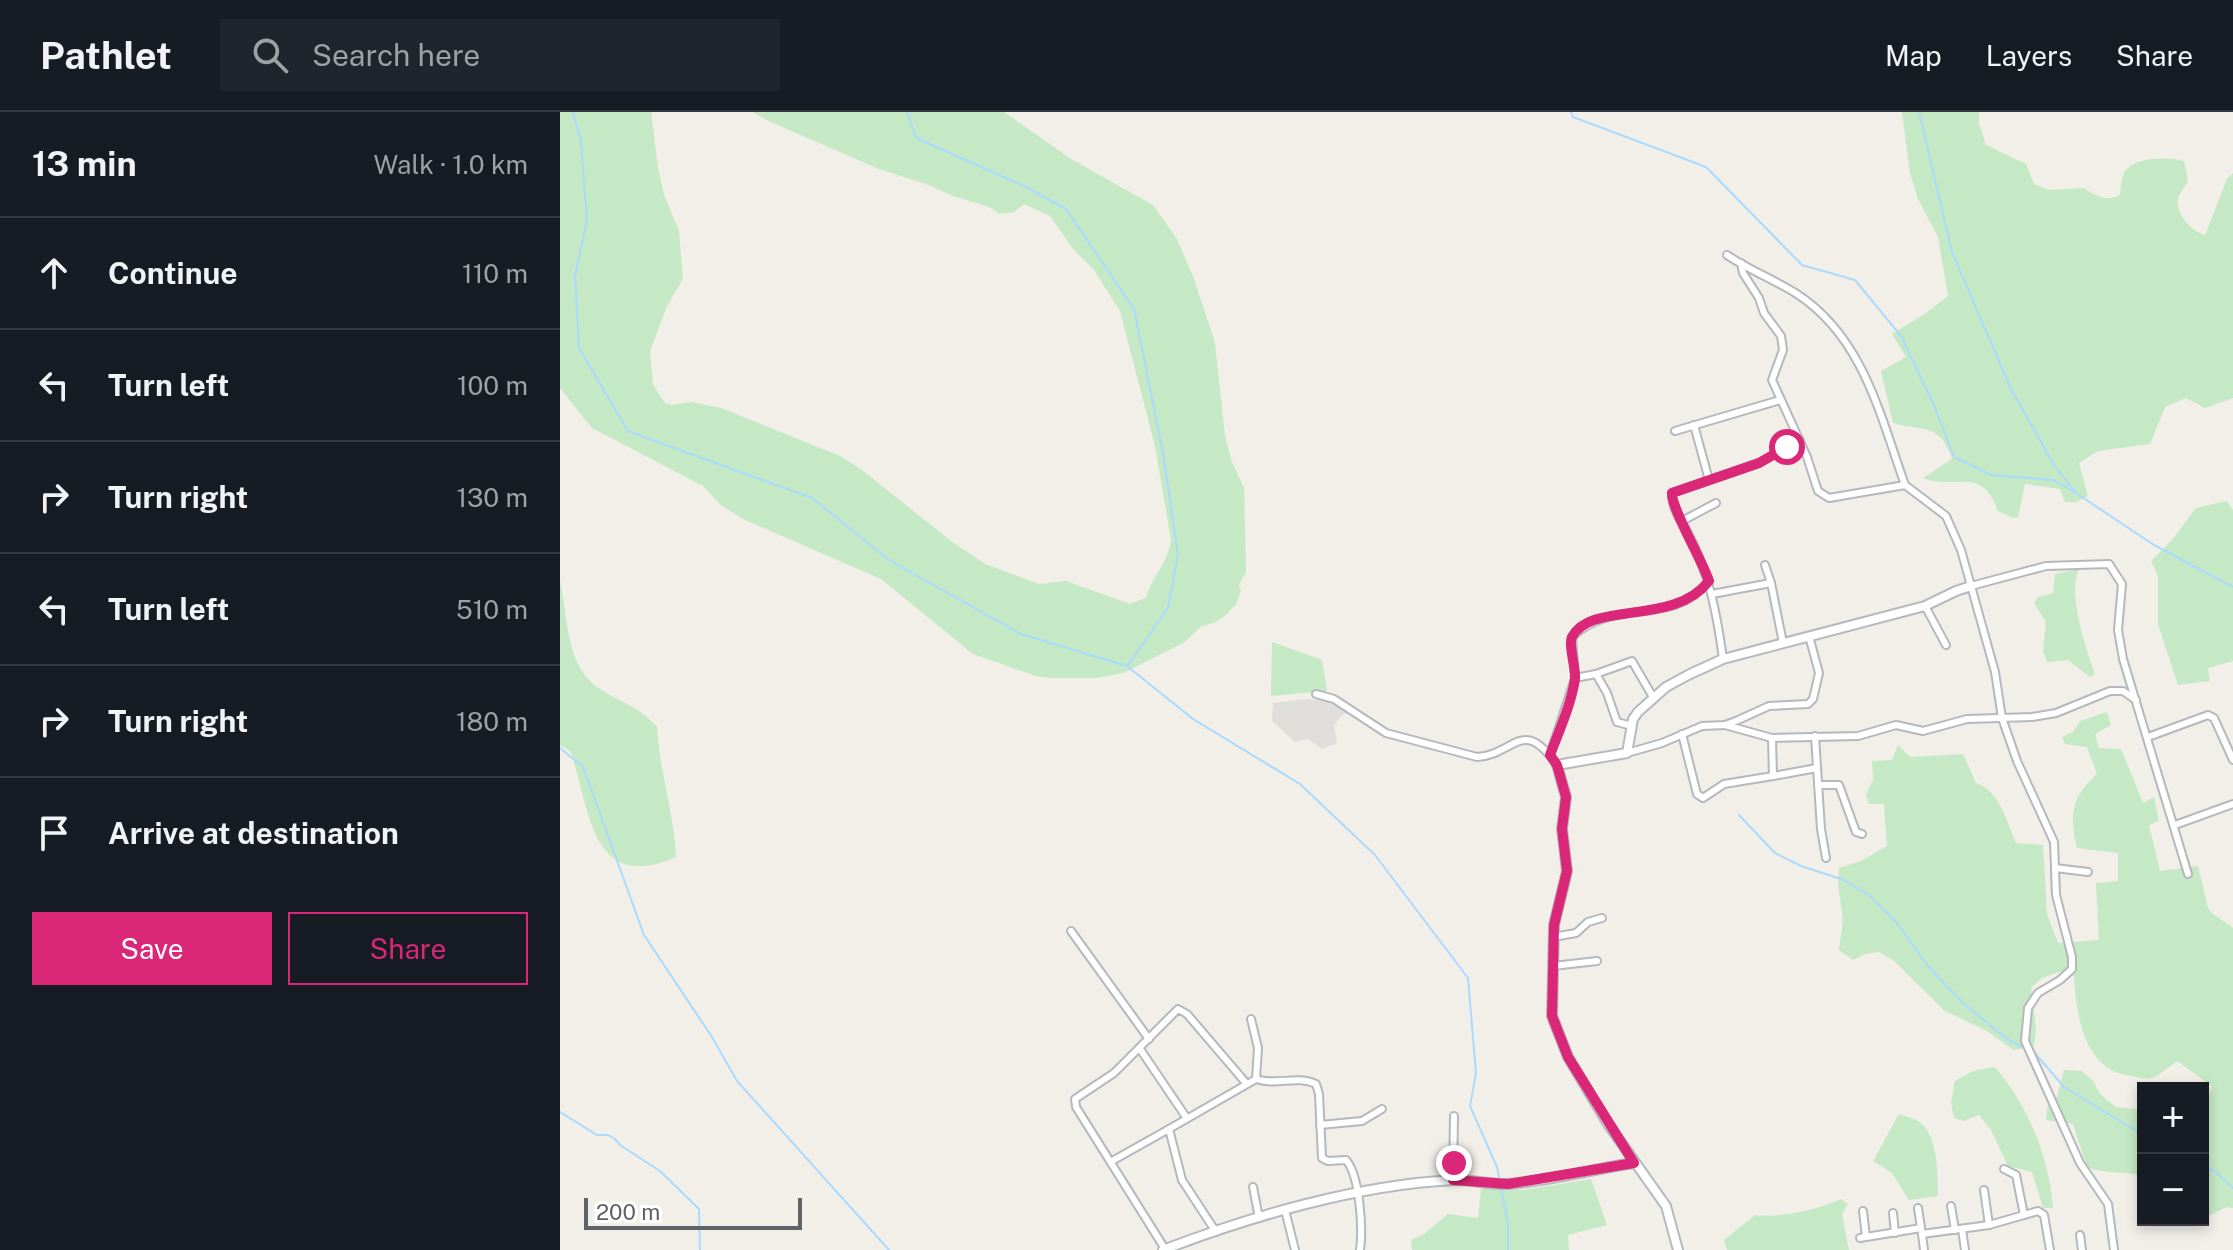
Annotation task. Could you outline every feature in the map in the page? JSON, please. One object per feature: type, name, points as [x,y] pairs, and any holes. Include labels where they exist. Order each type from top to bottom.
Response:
[{"type":"street","points":[[1727,255],[1799,295],[1836,328],[1860,363],[1905,485],[1946,516],[1957,539],[1995,672],[2002,718],[2017,761],[2051,833],[2055,850],[2056,895],[2073,963],[2072,969],[2038,993],[2028,1008],[2025,1030],[2027,1046],[2080,1163],[2108,1204],[2114,1250]]},
{"type":"street","points":[[1741,263],[1764,313],[1781,336],[1783,350],[1772,380],[1800,440],[1818,491],[1825,498],[1905,485]]},
{"type":"street","points":[[1675,431],[1780,400]]},
{"type":"street","points":[[1694,425],[1709,480]]},
{"type":"street","points":[[1723,659],[1709,581],[1701,559],[1673,507],[1672,493],[1759,463],[1800,440]]},
{"type":"street","points":[[1682,521],[1716,503]]},
{"type":"street","points":[[1627,753],[1638,712],[1653,697],[1690,674],[1723,659],[1925,606],[1971,586],[2046,566],[2109,564],[2122,584],[2119,638],[2188,874]]},
{"type":"street","points":[[1765,565],[1783,643]]},
{"type":"street","points":[[1550,755],[1575,678],[1570,643],[1572,637],[1603,616],[1656,610],[1682,603],[1700,592],[1709,581]]},
{"type":"street","points":[[1712,594],[1771,583]]},
{"type":"street","points":[[1925,606],[1946,645]]},
{"type":"street","points":[[1725,725],[1769,706],[1808,704],[1813,699],[1819,673],[1809,636]]},
{"type":"street","points":[[1575,678],[1632,661],[1653,697]]},
{"type":"street","points":[[1596,674],[1607,693],[1617,722],[1632,726]]},
{"type":"street","points":[[1557,765],[1627,753],[1662,743],[1702,726],[1725,725],[1772,738],[1858,736],[1896,725],[1923,731],[1967,719],[2056,713],[2110,691],[2123,691],[2137,700]]},
{"type":"street","points":[[1316,694],[1351,708],[1386,733],[1477,757],[1525,739],[1537,743],[1557,765],[1566,797],[1562,829],[1567,871],[1553,937],[1552,1016],[1561,1041],[1608,1124],[1666,1206],[1678,1250]]},
{"type":"street","points":[[2148,737],[2208,715],[2214,718],[2233,760]]},
{"type":"street","points":[[1682,734],[1699,797],[1703,798],[1724,784],[1817,768]]},
{"type":"street","points":[[1815,736],[1826,858]]},
{"type":"street","points":[[1772,738],[1773,776]]},
{"type":"street","points":[[1818,785],[1839,785],[1856,832],[1862,834]]},
{"type":"street","points":[[2175,825],[2233,804]]},
{"type":"street","points":[[2055,868],[2088,872]]},
{"type":"street","points":[[1553,937],[1576,933],[1588,922],[1602,918]]},
{"type":"street","points":[[1071,931],[1149,1039]]},
{"type":"street","points":[[1553,966],[1597,961]]},
{"type":"street","points":[[1246,1083],[1182,1010],[1175,1012],[1140,1049],[1095,1087],[1075,1099],[1076,1107],[1164,1250],[1285,1210],[1356,1193],[1453,1180],[1498,1184],[1634,1163]]},
{"type":"street","points":[[1251,1019],[1258,1048],[1256,1079]]},
{"type":"street","points":[[1140,1049],[1186,1117]]},
{"type":"street","points":[[1112,1161],[1246,1083],[1256,1079],[1269,1083],[1307,1080],[1316,1084],[1319,1094],[1322,1158],[1348,1161],[1362,1229],[1360,1250]]},
{"type":"street","points":[[1320,1125],[1362,1121],[1382,1109]]},
{"type":"street","points":[[1453,1180],[1454,1116]]},
{"type":"street","points":[[1169,1129],[1182,1180],[1216,1232]]},
{"type":"street","points":[[2004,1169],[2016,1175],[2024,1215]]},
{"type":"street","points":[[1253,1187],[1259,1218]]},
{"type":"street","points":[[1984,1190],[1989,1225]]},
{"type":"street","points":[[1951,1206],[1965,1250]]},
{"type":"street","points":[[1918,1208],[1924,1250]]},
{"type":"street","points":[[1285,1210],[1295,1250]]},
{"type":"street","points":[[1863,1211],[1863,1238],[1989,1225],[2038,1211],[2043,1213],[2050,1250]]},
{"type":"street","points":[[1893,1213],[1895,1233]]},
{"type":"street","points":[[2080,1235],[2082,1250]]},
{"type":"shaded area","points":[[1306,699],[1333,701],[1351,711],[1342,715],[1334,725],[1337,743],[1322,749],[1308,739],[1295,742],[1272,721],[1273,703]]},
{"type":"green space","points":[[560,112],[651,112],[664,195],[679,231],[683,279],[667,306],[650,351],[653,385],[665,403],[691,402],[721,408],[840,456],[985,564],[1039,584],[1066,581],[1130,604],[1146,598],[1167,556],[1171,540],[1155,446],[1120,311],[1094,270],[1074,250],[1050,216],[1024,204],[1014,212],[1000,214],[989,207],[879,169],[753,112],[1004,112],[1071,159],[1153,205],[1177,239],[1215,343],[1225,436],[1244,488],[1246,572],[1239,585],[1241,591],[1236,604],[1226,615],[1202,626],[1183,643],[1123,673],[1097,678],[1036,676],[973,654],[881,579],[743,519],[721,505],[703,486],[592,428],[560,388]]},
{"type":"green space","points":[[1902,112],[1979,112],[1979,124],[1986,145],[2026,164],[2034,184],[2049,190],[2084,188],[2101,197],[2115,197],[2120,195],[2124,174],[2132,165],[2154,159],[2184,161],[2188,181],[2179,197],[2179,211],[2190,226],[2205,235],[2227,179],[2233,173],[2233,398],[2205,408],[2186,398],[2165,407],[2150,444],[2098,451],[2079,463],[2088,496],[2076,502],[2065,502],[2060,489],[2025,484],[2018,517],[1998,511],[1984,488],[1976,483],[1923,478],[1952,459],[1937,434],[1893,423],[1881,371],[1906,357],[1892,334],[1948,296],[1938,237],[1918,199],[1910,173]]},
{"type":"green space","points":[[2226,501],[2233,510],[2233,661],[2208,668],[2210,681],[2178,685],[2158,624],[2158,576],[2151,561],[2172,540],[2196,508]]},
{"type":"green space","points":[[2079,569],[2076,607],[2095,674],[2090,677],[2068,660],[2047,662],[2043,651],[2046,622],[2034,603],[2038,597],[2053,593],[2055,574]]},
{"type":"green space","points":[[560,581],[570,640],[580,668],[600,689],[636,709],[657,727],[676,857],[648,865],[626,864],[610,855],[590,820],[571,752],[560,745]]},
{"type":"green space","points":[[1272,642],[1322,660],[1327,691],[1271,696]]},
{"type":"green space","points":[[2107,712],[2111,725],[2095,734],[2099,748],[2121,749],[2143,803],[2154,797],[2159,821],[2149,825],[2160,871],[2198,866],[2208,908],[2233,928],[2233,1208],[2226,1207],[2209,1216],[2209,1096],[2212,1086],[2177,1061],[2149,1078],[2116,1072],[2103,1064],[2086,1039],[2077,1007],[2074,976],[2062,971],[2042,978],[2031,988],[2036,1029],[2034,1046],[2014,1050],[1985,1030],[1945,1011],[1893,960],[1879,952],[1853,960],[1839,950],[1843,920],[1839,868],[1861,861],[1887,846],[1884,804],[1869,804],[1866,794],[1873,780],[1872,761],[1892,760],[1898,745],[1910,757],[1963,754],[1976,783],[1997,800],[2016,843],[2043,845],[2047,914],[2058,943],[2099,940],[2096,883],[2118,881],[2118,853],[2077,848],[2074,808],[2088,782],[2097,774],[2087,747],[2065,744],[2062,737],[2073,732],[2080,721]]},
{"type":"green space","points":[[1995,1067],[2017,1098],[2035,1133],[2047,1170],[2053,1208],[2043,1208],[2032,1172],[2008,1166],[1991,1130],[1979,1115],[1963,1121],[1954,1118],[1951,1103],[1955,1081],[1973,1071]]},
{"type":"green space","points":[[2064,1070],[2082,1071],[2093,1081],[2101,1095],[2116,1107],[2137,1109],[2137,1175],[2087,1167],[2073,1124],[2046,1120],[2047,1108],[2057,1096]]},
{"type":"green space","points":[[1899,1114],[1918,1121],[1932,1140],[1938,1196],[1909,1200],[1892,1173],[1873,1161]]},
{"type":"green space","points":[[1591,1179],[1607,1225],[1568,1235],[1569,1250],[1412,1250],[1411,1240],[1424,1234],[1448,1214],[1478,1218],[1481,1189],[1524,1190]]},
{"type":"green space","points":[[1841,1199],[1848,1204],[1842,1214],[1849,1250],[1727,1250],[1724,1240],[1755,1215],[1799,1212]]},
{"type":"waterway","points":[[573,112],[581,142],[587,220],[575,276],[579,348],[628,431],[812,498],[889,560],[1021,634],[1127,666],[1193,719],[1300,784],[1375,855],[1468,978],[1476,1073],[1470,1106],[1497,1167],[1500,1182]]},
{"type":"waterway","points":[[907,112],[916,138],[1026,187],[1066,209],[1134,309],[1163,453],[1178,555],[1168,608],[1128,665]]},
{"type":"waterway","points":[[1571,112],[1573,117],[1706,167],[1802,265],[1855,280],[1901,336],[1933,403],[1954,457],[1991,475],[2054,480],[2076,493]]},
{"type":"waterway","points":[[1919,112],[1952,252],[2011,389],[2054,465],[2076,493],[2154,545],[2233,587]]},
{"type":"waterway","points":[[560,748],[583,767],[644,935],[712,1037],[737,1081],[889,1250]]},
{"type":"waterway","points":[[1739,815],[1775,853],[1801,866],[1844,880],[1870,896],[1897,923],[1927,965],[1963,1003],[2007,1039],[2027,1049]]},
{"type":"waterway","points":[[2033,1051],[2064,1087],[2137,1131]]},
{"type":"waterway","points":[[560,1112],[597,1135],[615,1139],[660,1171],[699,1209],[700,1250]]},
{"type":"waterway","points":[[2209,1169],[2233,1188]]},
{"type":"waterway","points":[[1501,1188],[1508,1224],[1508,1250]]},
{"type":"route","points":[[1454,1163],[1453,1180],[1502,1184],[1634,1163],[1568,1057],[1552,1016],[1554,925],[1567,871],[1562,829],[1566,797],[1557,765],[1550,755],[1575,678],[1570,643],[1576,632],[1603,616],[1656,610],[1682,603],[1700,592],[1709,581],[1701,559],[1673,507],[1672,493],[1759,463],[1787,447]]}]
